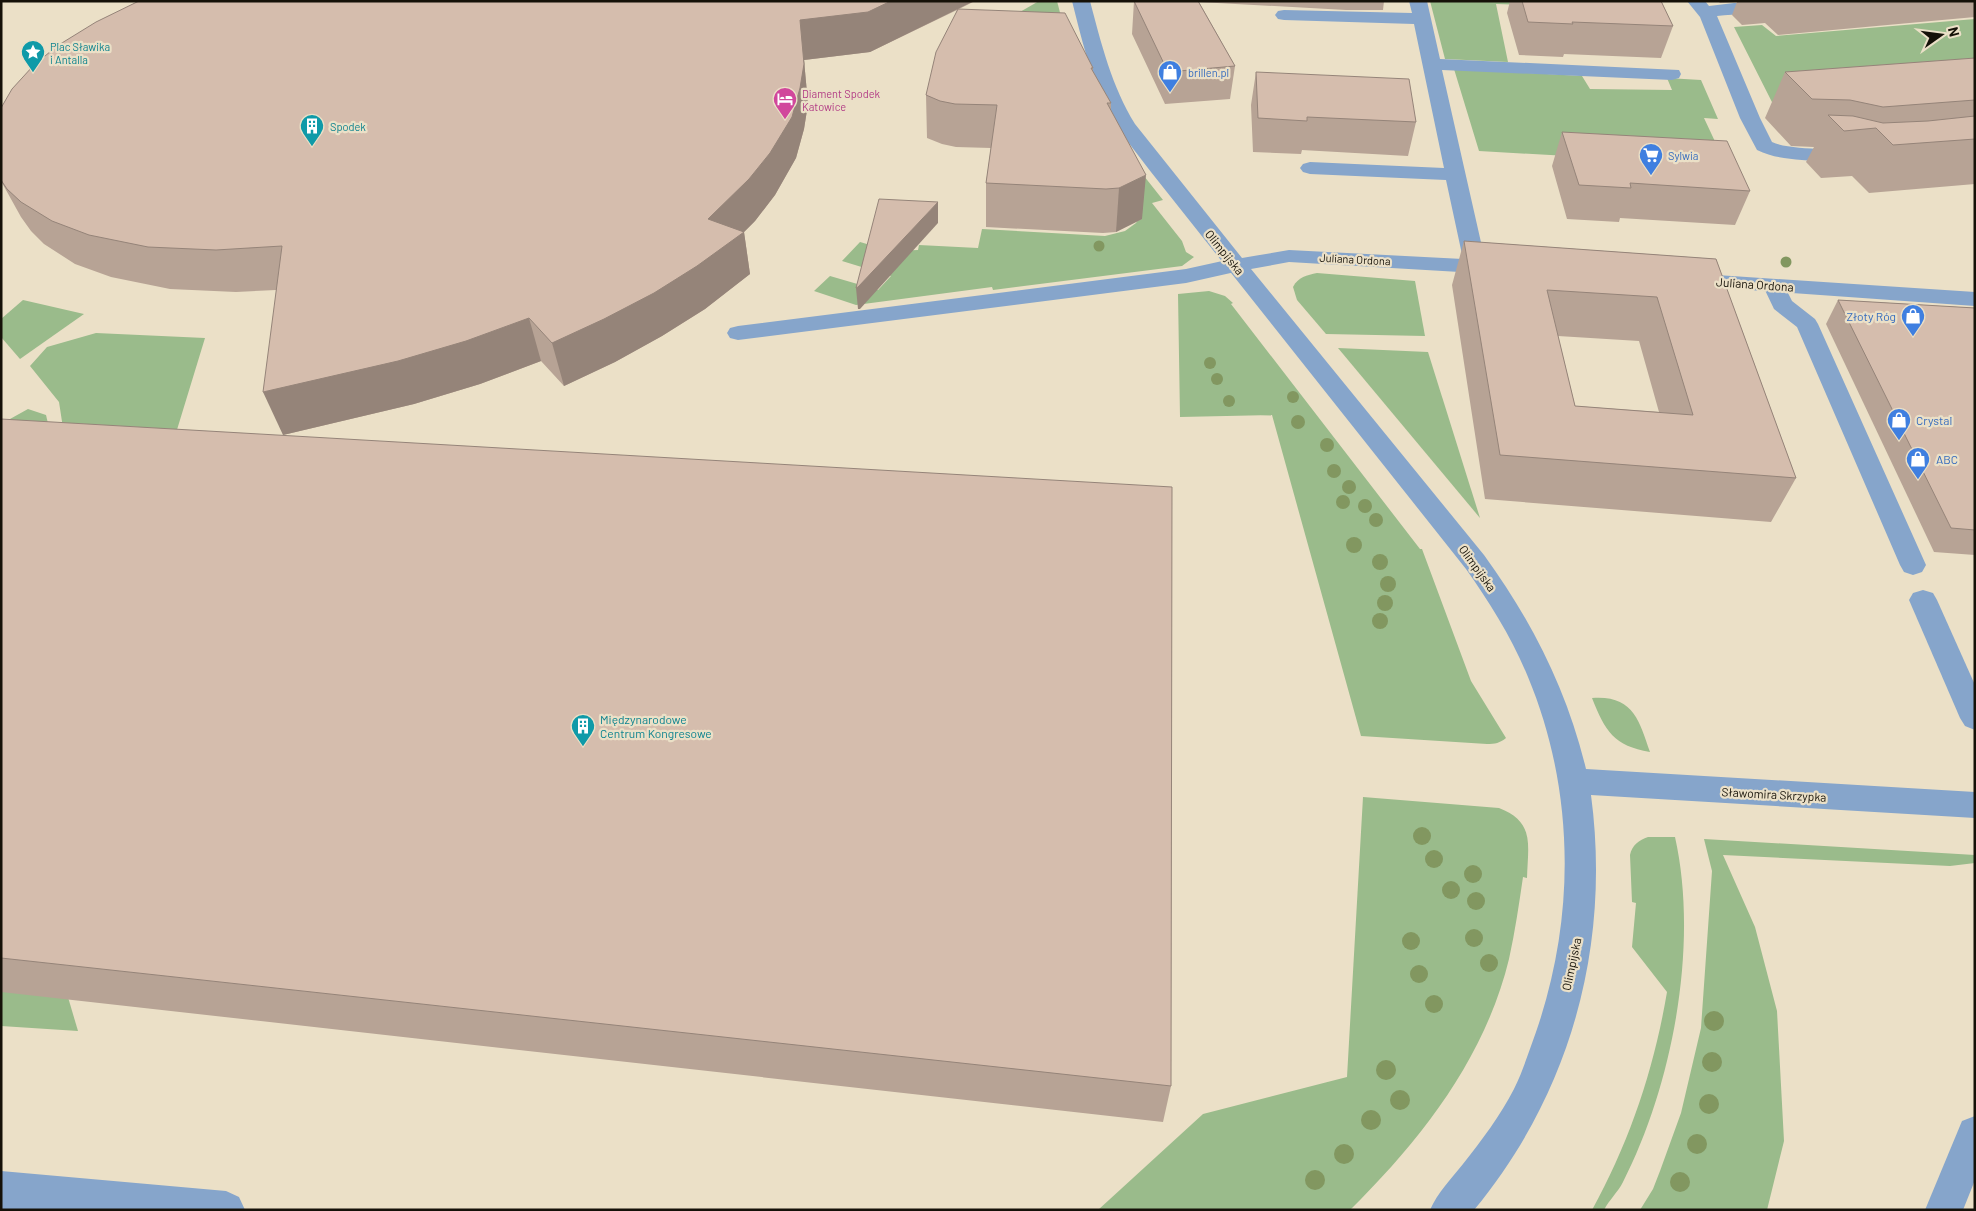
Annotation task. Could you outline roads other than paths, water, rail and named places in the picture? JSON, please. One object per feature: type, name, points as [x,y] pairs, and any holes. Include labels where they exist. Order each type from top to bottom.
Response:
[{"type":"street","name":"Olimpijska","points":[[1081,1],[1096,58],[1117,109],[1158,168],[1434,509],[1493,587],[1517,626],[1546,685],[1560,722],[1574,781],[1580,824],[1583,871],[1579,928],[1569,980],[1554,1032],[1536,1079],[1512,1127],[1469,1187],[1449,1210]]},
{"type":"street","points":[[1787,7],[1700,7],[1764,146],[1785,155],[1826,155],[1851,162],[1870,161]]},
{"type":"street","points":[[1284,15],[1420,10],[1475,266]]},
{"type":"street","points":[[1432,64],[1672,74]]},
{"type":"street","points":[[1310,168],[1454,174]]},
{"type":"street","name":"Juliana Ordona","points":[[738,333],[1186,276],[1289,256],[1510,268]]},
{"type":"street","name":"Juliana Ordona","points":[[1662,278],[1975,299]]},
{"type":"street","points":[[1774,286],[1782,304],[1807,324],[1913,565]]},
{"type":"street","points":[[1923,600],[1975,718]]},
{"type":"street","name":"Sławomira Skrzypka","points":[[1574,781],[1975,805]]},
{"type":"street","points":[[1944,1210],[1975,1134]]},
{"type":"street","points":[[1,1190],[226,1210]]},
{"type":"place","name":"Plac Sławika i Antalla","points":[[33,73]]},
{"type":"place","name":"brillen.pl","points":[[1170,93]]},
{"type":"place","name":"Diament Spodek Katowice","points":[[785,120]]},
{"type":"place","name":"Spodek","points":[[312,147]]},
{"type":"place","name":"Sylwia","points":[[1651,176]]},
{"type":"place","name":"Złoty Róg","points":[[1913,337]]},
{"type":"place","name":"Crystal","points":[[1899,441]]},
{"type":"place","name":"ABC","points":[[1918,480]]},
{"type":"place","name":"Międzynarodowe Centrum Kongresowe","points":[[583,747]]}]
